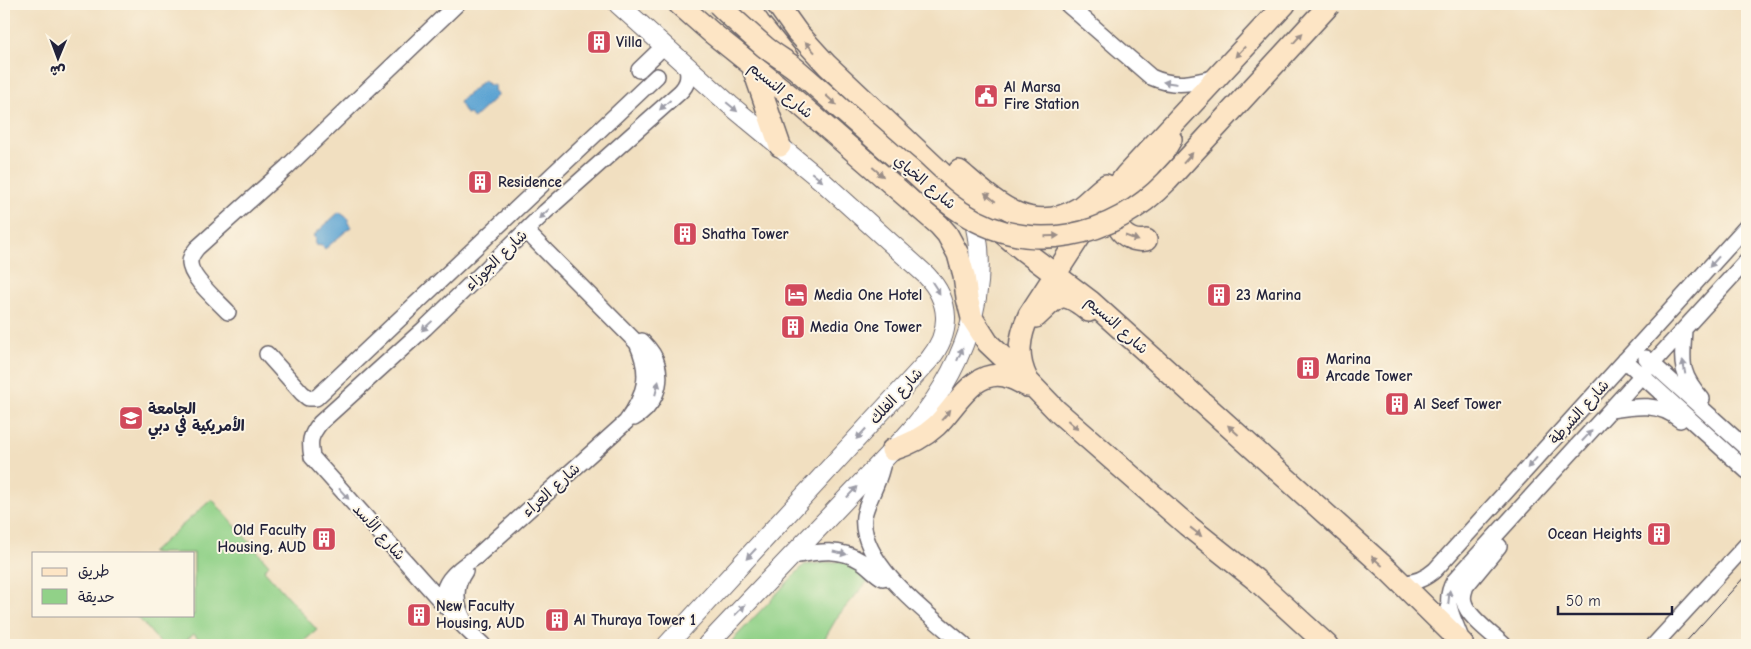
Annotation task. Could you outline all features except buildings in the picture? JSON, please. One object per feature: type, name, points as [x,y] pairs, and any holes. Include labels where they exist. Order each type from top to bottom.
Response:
[{"type":"main road","name":"شارع النسيم","points":[[679,4],[788,94],[931,217],[956,249],[962,265],[966,298],[972,318],[988,343],[1057,411],[1187,525],[1256,580],[1327,645]]},
{"type":"main road","points":[[718,4],[766,48],[795,68]]},
{"type":"main road","points":[[725,4],[788,94]]},
{"type":"main road","points":[[746,4],[795,68]]},
{"type":"main road","name":"شارع النسيم","points":[[778,4],[811,49],[1009,238],[1083,294],[1402,583],[1462,644]]},
{"type":"main road","points":[[1033,386],[1021,363],[1019,354],[1021,335],[1029,315],[1055,273],[1090,221],[1126,175],[1286,4]]},
{"type":"main road","name":"شارع الخياي","points":[[795,68],[935,192],[962,213],[978,222],[1010,233],[1028,236],[1062,236],[1088,231],[1112,223],[1142,205],[1155,194],[1330,4]]},
{"type":"main road","points":[[752,65],[780,146]]},
{"type":"main road","points":[[1146,240],[1135,241],[1125,236],[1118,227],[1119,211],[1156,164],[1184,112]]},
{"type":"main road","points":[[908,141],[933,151],[1001,206],[1009,211],[1027,216],[1047,218],[1067,213],[1086,203],[1108,184],[1126,175]]},
{"type":"main road","points":[[1024,325],[1036,317],[1053,300],[1067,298],[1076,301],[1116,332],[1133,339]]},
{"type":"main road","points":[[888,454],[915,441],[930,431],[974,384],[985,377],[991,375],[1006,376],[1033,386]]},
{"type":"street","points":[[228,312],[195,277],[191,270],[190,262],[197,248],[287,167],[457,4]]},
{"type":"street","name":"شارع الفلك","points":[[618,4],[730,105],[871,224],[932,282],[945,307],[943,336],[929,360],[667,645]]},
{"type":"street","points":[[1067,4],[1151,77],[1162,82],[1184,84],[1218,76]]},
{"type":"street","points":[[639,70],[664,46]]},
{"type":"street","name":"شارع الجوزاء","points":[[312,457],[310,445],[313,433],[320,423],[425,328],[526,231],[680,92],[686,85],[689,76],[687,66]]},
{"type":"street","points":[[268,354],[302,393],[308,398],[316,398],[657,76]]},
{"type":"street","name":"شارع الفلك","points":[[707,645],[918,423],[946,383],[963,348],[972,318],[978,284],[979,258],[976,231],[968,198]]},
{"type":"street","name":"شارع الشرطة","points":[[1402,583],[1423,579],[1435,570],[1747,226]]},
{"type":"street","name":"شارع العراء","points":[[479,641],[456,620],[447,608],[444,593],[449,578],[459,568],[476,557],[626,422],[639,416],[650,406],[657,393],[659,378],[658,364],[651,350],[642,340],[629,332],[526,231]]},
{"type":"street","points":[[485,239],[495,243],[511,245]]},
{"type":"street","points":[[485,239],[489,248],[491,264]]},
{"type":"street","name":"شارع الشرطة","points":[[1462,644],[1448,606],[1451,587],[1462,572],[1747,260]]},
{"type":"street","points":[[1684,330],[1682,363],[1686,376],[1692,387],[1708,405],[1718,423]]},
{"type":"street","points":[[1636,349],[1747,449]]},
{"type":"street","points":[[1625,360],[1747,471]]},
{"type":"street","points":[[1611,410],[1636,406],[1660,408],[1676,416],[1701,437],[1720,446]]},
{"type":"street","points":[[888,454],[867,506],[864,524],[866,542],[890,579],[964,645]]},
{"type":"street","name":"شارع الأسد","points":[[312,457],[447,608]]},
{"type":"street","points":[[1504,645],[1470,614],[1463,600],[1463,593],[1466,586],[1506,536],[1509,521]]},
{"type":"street","points":[[1654,645],[1747,544]]},
{"type":"street","points":[[792,556],[821,551],[844,553],[859,560],[880,576],[890,579]]},
{"type":"street","name":"شارع العراء","points":[[476,557],[457,587],[456,600],[460,613],[479,641]]},
{"type":"green space","points":[[212,499],[269,565],[264,570],[317,630],[299,645],[204,645],[194,634],[180,645],[162,645],[137,616],[195,616],[195,552],[152,552]]},
{"type":"green space","points":[[844,561],[868,569],[868,581],[838,616],[825,638],[824,645],[728,645],[804,565]]},
{"type":"water","points":[[484,80],[488,84],[495,86],[494,90],[498,95],[474,118],[466,114],[459,102]]},
{"type":"water","points":[[339,212],[349,219],[348,223],[351,227],[325,249],[322,246],[316,245],[316,239],[313,236]]},
{"type":"tram line","points":[[1683,645],[1747,574]]},
{"type":"place","name":"Villa","points":[[599,42]]},
{"type":"place","name":"Al Marsa Fire Station","points":[[986,96]]},
{"type":"place","name":"Residence","points":[[480,182]]},
{"type":"place","name":"Shatha Tower","points":[[685,234]]},
{"type":"place","name":"Media One Hotel","points":[[796,295]]},
{"type":"place","name":"23 Marina","points":[[1219,295]]},
{"type":"place","name":"Media One Tower","points":[[793,327]]},
{"type":"place","name":"Marina Arcade Tower","points":[[1308,368]]},
{"type":"place","name":"Al Seef Tower","points":[[1397,404]]},
{"type":"place","name":"الجامعة الأمريكية في دبي","points":[[131,418]]},
{"type":"place","name":"Ocean Heights","points":[[1659,534]]},
{"type":"place","name":"Old Faculty Housing, AUD","points":[[324,539]]},
{"type":"place","name":"New Faculty Housing, AUD","points":[[419,615]]},
{"type":"place","name":"Al Thuraya Tower 1","points":[[557,620]]}]
